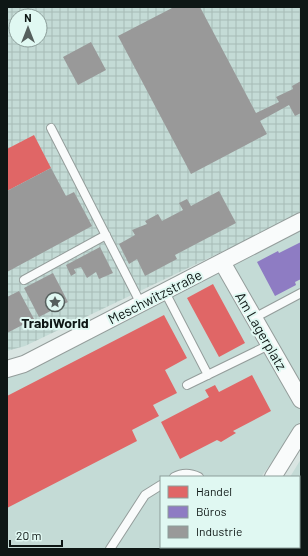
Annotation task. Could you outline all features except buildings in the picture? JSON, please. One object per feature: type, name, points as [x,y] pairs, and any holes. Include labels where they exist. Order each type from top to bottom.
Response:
[{"type":"street","name":"Meschwitzstraße","points":[[7,369],[24,364],[301,221]]},
{"type":"street","name":"Am Lagerplatz","points":[[222,262],[301,400]]},
{"type":"street","points":[[275,476],[301,432]]},
{"type":"lane","points":[[51,128],[141,304]]},
{"type":"lane","points":[[24,280],[106,235]]},
{"type":"lane","points":[[165,292],[208,375]]},
{"type":"lane","points":[[254,318],[301,294]]},
{"type":"lane","points":[[187,384],[270,345]]},
{"type":"lane","points":[[176,476],[191,473],[197,476]]},
{"type":"lane","points":[[110,549],[145,495],[160,486]]},
{"type":"shaded area","points":[[7,7],[301,7],[301,214],[25,346],[7,351]]},
{"type":"shaded area","points":[[301,229],[301,420],[262,476],[160,476],[160,548],[216,548],[215,549],[7,549],[7,373]]},
{"type":"shaded area","points":[[301,459],[301,549],[247,549],[300,548],[300,476],[291,476]]},
{"type":"place","name":"TrabiWorld","points":[[55,302]]}]
